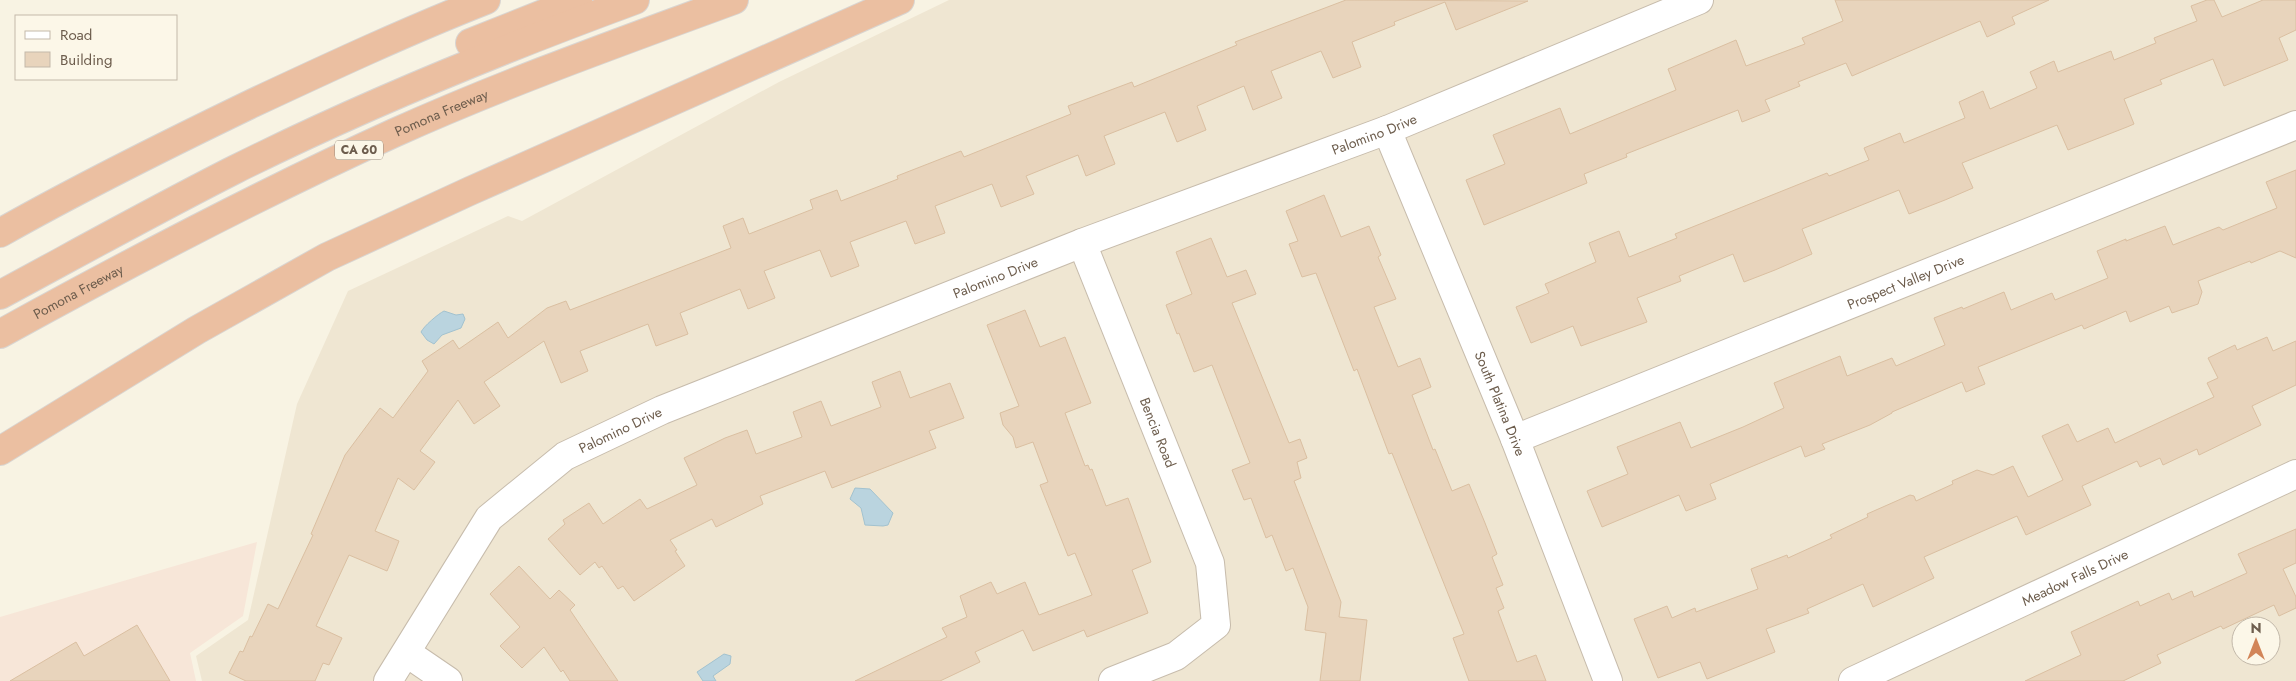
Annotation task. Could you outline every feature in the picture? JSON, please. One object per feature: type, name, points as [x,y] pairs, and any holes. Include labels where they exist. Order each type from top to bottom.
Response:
[{"type":"highway","points":[[0,233],[68,194],[354,55],[486,0]]},
{"type":"highway","points":[[0,276],[236,149],[380,82],[578,0]]},
{"type":"highway","points":[[0,295],[236,170],[379,102],[480,60],[635,0]]},
{"type":"highway","name":"Pomona Freeway","points":[[0,334],[111,273],[250,202],[395,133],[597,50],[734,0]]},
{"type":"highway","points":[[0,451],[197,330],[327,257],[470,191],[900,0]]},
{"type":"street","name":"Palomino Drive","points":[[388,681],[408,653],[489,518],[565,456],[662,410],[1082,243],[1387,130],[1698,0]]},
{"type":"street","name":"Prospect Valley Drive","points":[[1515,439],[2296,125]]},
{"type":"street","name":"South Platina Drive","points":[[1387,130],[1515,439],[1608,681]]},
{"type":"street","name":"Bencia Road","points":[[1082,243],[1210,563],[1216,625],[1176,656],[1113,681]]},
{"type":"street","name":"Meadow Falls Drive","points":[[1853,681],[2296,474]]},
{"type":"street","points":[[408,653],[448,681]]},
{"type":"shaded area","points":[[949,0],[2296,0],[2296,681],[202,681],[196,656],[248,620],[297,404],[348,291],[508,216],[522,221],[779,82]]},
{"type":"shaded area","points":[[257,542],[243,616],[190,653],[196,681],[0,681],[0,617]]},
{"type":"water","points":[[444,311],[456,315],[463,314],[465,319],[461,328],[442,335],[434,344],[427,340],[421,332],[431,320]]},
{"type":"water","points":[[855,488],[870,489],[893,513],[888,525],[865,525],[861,508],[850,499]]},
{"type":"water","points":[[724,654],[731,656],[730,664],[713,676],[716,681],[703,681],[697,672]]},
{"type":"building","points":[[1346,0],[1528,1],[1456,30],[1445,2],[1394,22],[1395,25],[1352,42],[1361,67],[1333,78],[1321,51],[1271,71],[1282,98],[1253,110],[1244,86],[1197,106],[1206,130],[1177,142],[1165,112],[1104,136],[1115,164],[1086,176],[1078,155],[1026,176],[1034,194],[1001,207],[992,184],[935,206],[945,233],[915,244],[906,221],[850,242],[859,266],[831,277],[820,250],[764,271],[775,298],[748,309],[740,289],[680,313],[688,334],[656,346],[648,324],[580,351],[588,371],[561,383],[544,341],[484,382],[500,406],[474,424],[458,400],[420,451],[435,462],[414,490],[398,478],[375,531],[399,541],[390,564],[387,571],[349,555],[316,626],[342,638],[329,665],[323,663],[315,681],[246,681],[229,673],[240,651],[243,652],[250,636],[252,637],[268,604],[278,609],[313,535],[311,534],[345,455],[380,408],[393,418],[428,371],[422,361],[453,340],[459,349],[498,322],[508,338],[547,308],[566,301],[570,310],[731,248],[723,226],[743,218],[749,234],[813,209],[810,200],[837,190],[841,201],[898,179],[897,176],[961,151],[964,157],[1071,114],[1068,106],[1132,82],[1134,87],[1237,45],[1235,42]]},
{"type":"building","points":[[1835,0],[2049,0],[2012,17],[2015,24],[1987,37],[1980,21],[1852,76],[1846,63],[1798,82],[1800,86],[1765,100],[1770,111],[1742,122],[1738,110],[1626,154],[1627,157],[1584,174],[1587,183],[1484,225],[1466,180],[1505,164],[1493,135],[1560,108],[1570,134],[1676,90],[1668,69],[1736,40],[1746,66],[1805,44],[1802,38],[1843,21]]},
{"type":"building","points":[[2207,0],[2214,0],[2222,17],[2263,0],[2296,0],[2296,30],[2279,38],[2288,60],[2224,86],[2213,59],[2160,80],[2162,84],[2124,99],[2134,124],[2127,127],[2068,150],[2057,125],[1962,163],[1973,188],[1945,200],[1909,214],[1899,190],[1802,229],[1812,254],[1775,270],[1744,282],[1733,254],[1679,276],[1681,281],[1637,298],[1647,322],[1581,346],[1573,326],[1531,343],[1516,307],[1549,293],[1545,284],[1596,262],[1589,243],[1619,231],[1629,257],[1677,238],[1675,234],[1827,173],[1829,176],[1869,160],[1864,148],[1900,133],[1904,143],[1965,118],[1959,102],[1983,91],[1990,109],[2037,88],[2030,72],[2054,61],[2058,72],[2111,51],[2114,60],[2156,43],[2154,38],[2197,21],[2191,6]]},
{"type":"building","points":[[2296,170],[2296,258],[2280,251],[2251,263],[2250,261],[2198,281],[2202,292],[2198,304],[2172,313],[2169,306],[2130,322],[2126,311],[2084,329],[2082,325],[1978,367],[1985,384],[1966,392],[1962,382],[1892,412],[1870,425],[1822,444],[1825,449],[1805,457],[1801,446],[1710,484],[1716,499],[1686,511],[1679,495],[1602,527],[1587,491],[1628,474],[1617,447],[1680,422],[1691,448],[1743,427],[1784,408],[1774,383],[1840,356],[1847,376],[1892,358],[1896,366],[1945,345],[1934,318],[1962,307],[1963,309],[2004,292],[2011,310],[2052,293],[2055,300],[2108,278],[2097,251],[2165,226],[2173,245],[2219,227],[2223,230],[2277,208],[2266,182]]},
{"type":"building","points":[[1324,195],[1341,237],[1369,226],[1381,255],[1378,257],[1396,299],[1374,307],[1398,367],[1420,358],[1431,387],[1412,395],[1433,450],[1435,449],[1452,491],[1469,484],[1485,523],[1497,554],[1492,557],[1503,585],[1496,588],[1504,608],[1498,611],[1517,662],[1536,655],[1546,681],[1469,681],[1453,638],[1464,634],[1392,453],[1389,454],[1357,369],[1354,371],[1316,273],[1302,277],[1289,244],[1298,241],[1286,211]]},
{"type":"building","points":[[1211,238],[1227,277],[1246,270],[1256,294],[1232,303],[1289,443],[1300,439],[1307,458],[1297,462],[1301,478],[1294,481],[1341,602],[1339,617],[1367,620],[1360,681],[1320,681],[1326,633],[1305,630],[1308,607],[1293,568],[1286,571],[1272,535],[1266,538],[1251,498],[1244,500],[1232,470],[1250,463],[1212,365],[1194,372],[1166,305],[1192,294],[1176,252]]},
{"type":"building","points":[[1025,310],[1040,347],[1065,337],[1091,403],[1065,413],[1085,466],[1088,465],[1090,470],[1092,469],[1106,506],[1128,498],[1151,562],[1132,570],[1148,613],[1087,637],[1084,630],[1033,651],[1023,630],[975,652],[980,662],[940,681],[855,681],[947,637],[942,628],[967,617],[960,596],[991,582],[997,594],[1025,582],[1039,615],[1092,595],[1075,553],[1068,556],[1040,485],[1048,482],[1033,442],[1016,448],[1013,437],[1003,425],[1000,413],[1019,406],[987,325]]},
{"type":"building","points":[[2267,337],[2273,351],[2296,341],[2296,385],[2252,406],[2261,425],[2199,455],[2197,449],[2163,465],[2160,458],[2140,467],[2137,461],[2082,486],[2091,505],[2026,535],[2017,516],[1924,557],[1934,578],[1873,607],[1863,584],[1807,609],[1809,613],[1766,629],[1775,652],[1707,679],[1700,662],[1658,678],[1634,619],[1667,606],[1672,618],[1695,608],[1696,612],[1758,589],[1751,569],[1787,555],[1788,558],[1832,538],[1830,535],[1868,517],[1867,514],[1910,495],[1914,496],[1916,501],[1953,484],[1952,481],[1977,470],[1993,475],[2013,466],[2028,497],[2063,480],[2042,436],[2068,424],[2077,442],[2108,428],[2115,443],[2214,397],[2207,383],[2218,378],[2208,358],[2235,345],[2237,350]]},
{"type":"building","points":[[900,371],[910,398],[950,383],[964,418],[929,431],[936,448],[832,488],[825,471],[760,496],[763,504],[716,527],[712,519],[670,540],[685,566],[634,601],[623,586],[618,589],[602,566],[599,568],[595,562],[580,575],[548,539],[565,524],[563,520],[589,503],[603,524],[640,499],[647,509],[697,485],[684,458],[725,438],[747,430],[756,454],[802,437],[793,412],[821,401],[831,426],[881,407],[872,382]]},
{"type":"building","points":[[2296,529],[2296,563],[2283,569],[2296,597],[2296,608],[2279,616],[2274,605],[2251,616],[2231,616],[2231,625],[2223,629],[2221,626],[2157,655],[2161,663],[2123,681],[2025,681],[2081,655],[2071,632],[2138,601],[2140,606],[2169,593],[2172,600],[2192,591],[2194,597],[2247,573],[2238,554]]},
{"type":"building","points":[[519,566],[550,599],[559,590],[575,605],[570,610],[618,681],[570,681],[563,670],[561,672],[544,647],[522,668],[500,646],[520,627],[490,594]]},
{"type":"building","points":[[137,625],[170,681],[10,681],[76,642],[84,656]]}]
